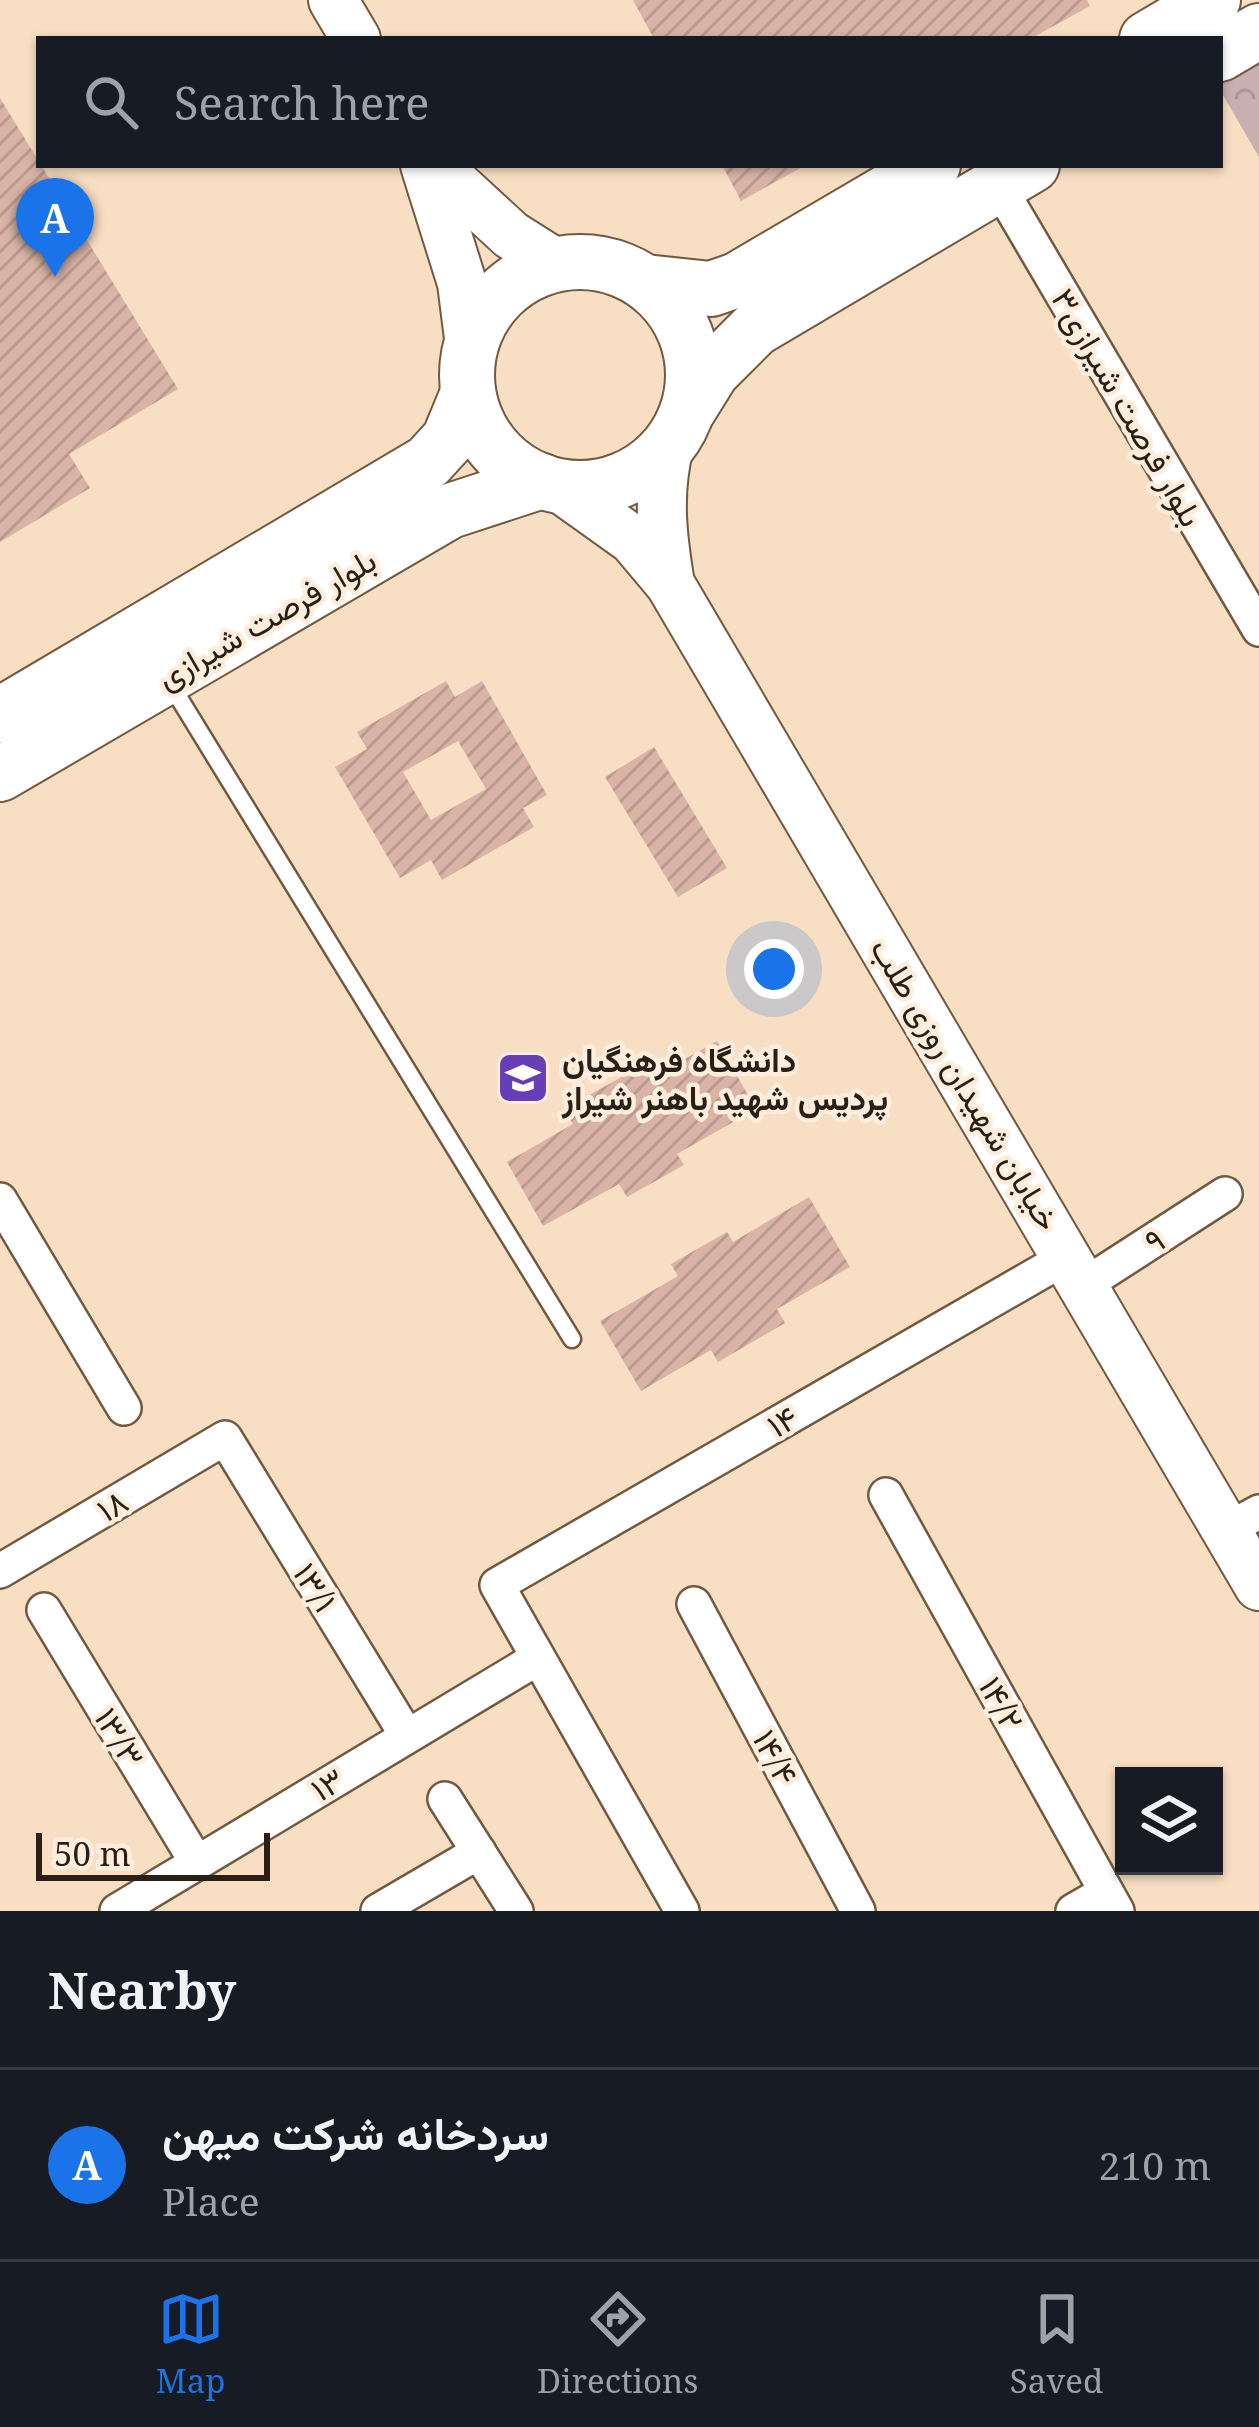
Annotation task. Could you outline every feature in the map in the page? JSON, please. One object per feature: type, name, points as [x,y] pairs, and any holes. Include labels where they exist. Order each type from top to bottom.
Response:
[{"type":"main road","points":[[1152,36],[1213,0]]},
{"type":"main road","points":[[1223,52],[1259,32]]},
{"type":"main road","points":[[645,282],[711,289],[737,280],[928,168]]},
{"type":"main road","points":[[678,428],[693,365],[685,331],[663,297],[645,282],[603,264],[556,265],[537,270],[502,292],[477,326],[469,369],[482,431],[497,452],[518,469],[549,483],[577,488],[618,481],[637,473],[678,428],[712,372],[755,329],[1015,175]]},
{"type":"main road","name":"بلوار فرصت شیرازی","points":[[0,715],[428,462],[449,439],[469,369]]},
{"type":"main road","name":"بلوار فرصت شیرازی","points":[[0,774],[450,511],[549,483]]},
{"type":"street","points":[[333,0],[354,36]]},
{"type":"street","points":[[426,168],[462,283],[469,369]]},
{"type":"street","points":[[438,168],[511,236],[556,265]]},
{"type":"street","name":"۳بلوار فرصت شیرازی","points":[[1015,175],[1259,629]]},
{"type":"street","name":"خیابان شهیدان روزی طلب","points":[[670,584],[660,480],[678,428]]},
{"type":"street","name":"خیابان شهیدان روزی طلب","points":[[549,483],[633,540],[670,584],[1076,1271],[1243,1521],[1259,1586]]},
{"type":"street","name":"۹","points":[[1076,1271],[1225,1194]]},
{"type":"street","points":[[0,1200],[124,1408]]},
{"type":"street","name":"۱۴","points":[[538,1658],[497,1585],[1076,1271]]},
{"type":"street","name":"۱۸","points":[[0,1571],[225,1438]]},
{"type":"street","name":"۱۳/۱","points":[[225,1438],[407,1736]]},
{"type":"street","name":"۱۴/۲","points":[[886,1495],[1112,1901]]},
{"type":"street","name":"۱۴/۴","points":[[694,1604],[858,1911]]},
{"type":"street","name":"۱۳/۳","points":[[44,1610],[197,1863]]},
{"type":"street","points":[[538,1658],[682,1911]]},
{"type":"street","name":"۱۳","points":[[117,1911],[538,1658]]},
{"type":"street","points":[[445,1799],[516,1911]]},
{"type":"street","points":[[378,1911],[479,1852]]},
{"type":"street","points":[[1073,1911],[1112,1901]]},
{"type":"lane","points":[[166,676],[572,1339]]},
{"type":"green space","points":[[1259,46],[1259,157],[1223,95],[1223,67]]},
{"type":"building","points":[[633,0],[1087,0],[1090,6],[1035,36],[652,36]]},
{"type":"building","points":[[0,98],[36,157],[36,168],[43,168],[178,389],[69,454],[90,488],[0,542]]},
{"type":"building","points":[[724,168],[801,168],[741,201]]},
{"type":"building","points":[[446,681],[455,697],[482,681],[547,795],[523,808],[534,827],[442,880],[431,860],[400,878],[335,767],[367,749],[357,732]],"holes":[[[458,741],[486,789],[431,820],[403,772]]]},
{"type":"building","points":[[654,747],[727,868],[678,897],[605,777]]},
{"type":"building","points":[[717,1041],[756,1109],[677,1154],[684,1165],[627,1197],[619,1184],[543,1226],[507,1162],[573,1124],[564,1109],[645,1064],[653,1077]]},
{"type":"building","points":[[809,1197],[850,1267],[777,1309],[785,1323],[718,1362],[711,1350],[641,1391],[600,1321],[678,1276],[671,1264],[727,1232],[733,1242]]},
{"type":"place","name":"سردخانه شرکت میهن","points":[[55,277]]},
{"type":"place","name":"دانشگاه فرهنگیان پردیس شهید باهنر شیراز","points":[[523,1078]]}]
